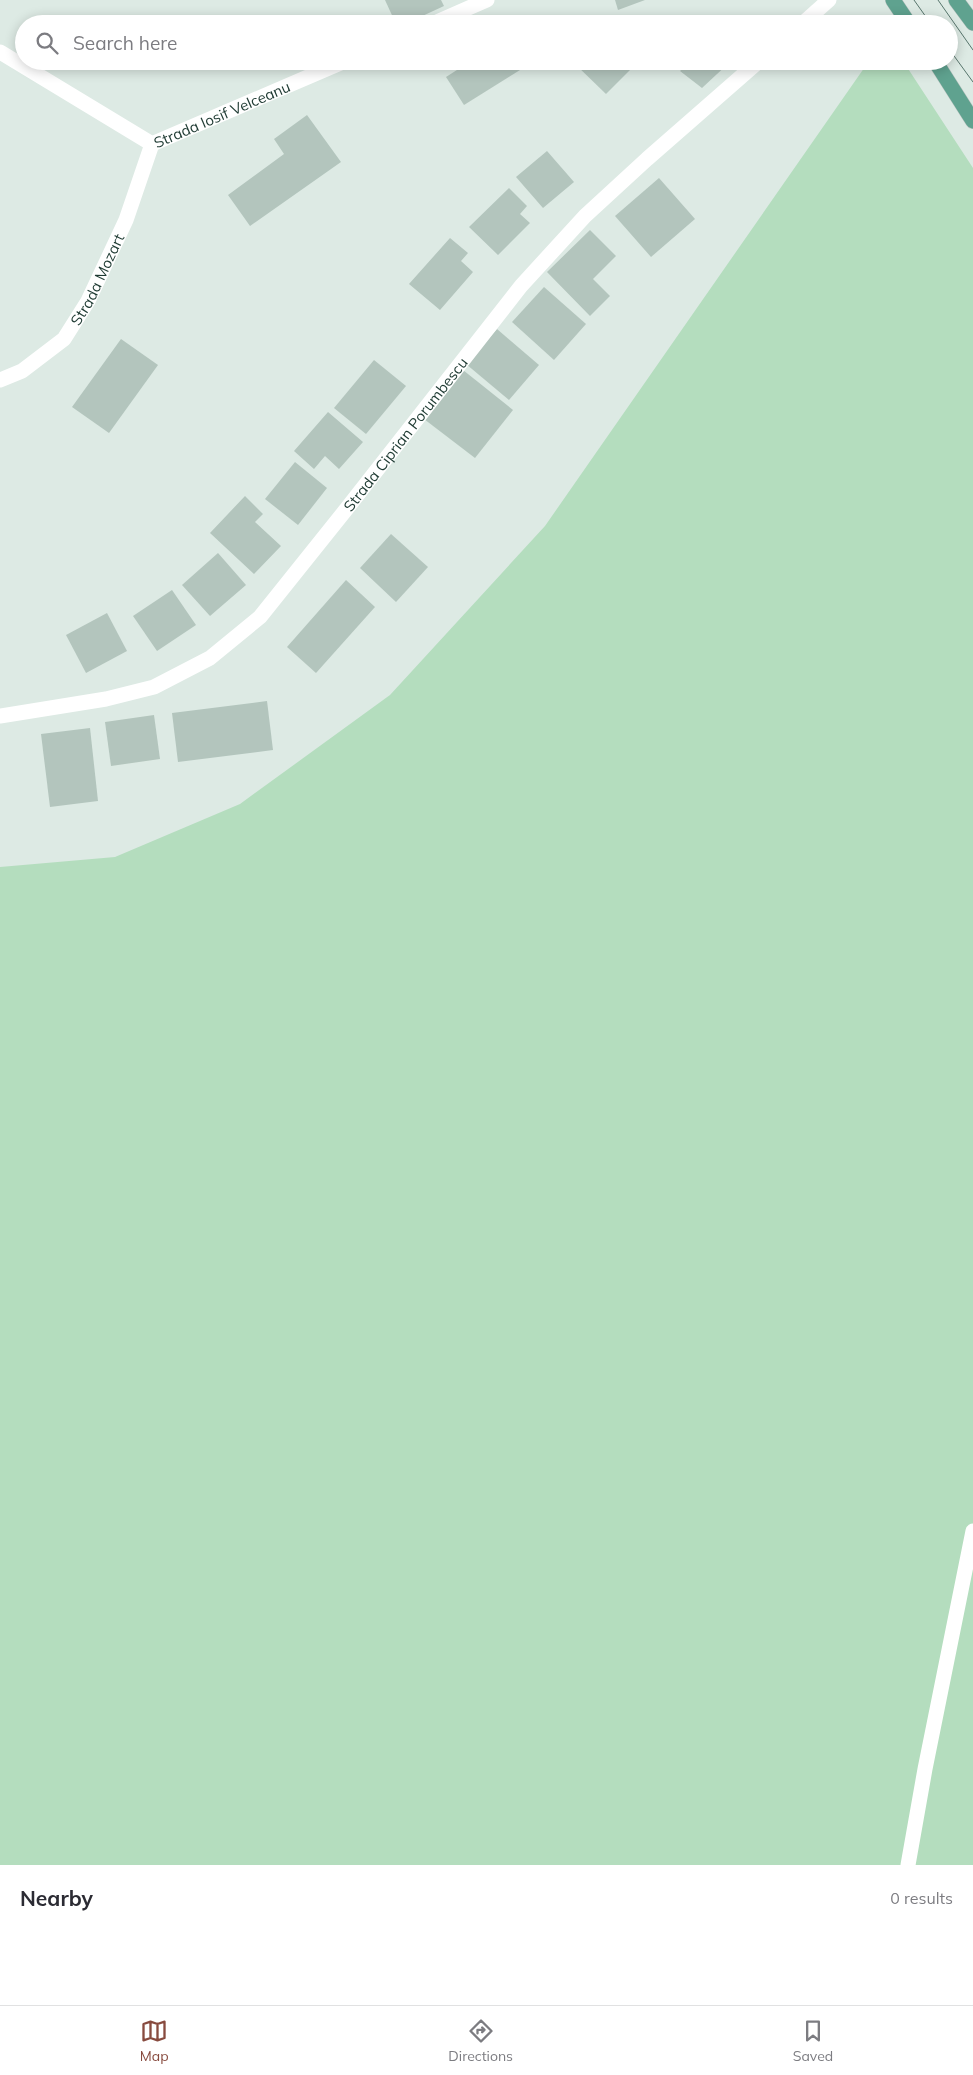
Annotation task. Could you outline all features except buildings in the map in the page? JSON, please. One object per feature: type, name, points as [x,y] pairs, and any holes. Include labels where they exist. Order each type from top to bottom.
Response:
[{"type":"main road","points":[[893,0],[904,15]]},
{"type":"main road","points":[[956,0],[973,23]]},
{"type":"main road","points":[[941,70],[973,121]]},
{"type":"street","points":[[453,15],[487,0]]},
{"type":"street","points":[[812,15],[829,0]]},
{"type":"street","name":"Strada Iosif Velceanu","points":[[0,52],[15,61]]},
{"type":"street","name":"Strada Iosif Velceanu","points":[[30,70],[152,144],[324,70]]},
{"type":"street","name":"Strada Ciprian Porumbescu","points":[[0,716],[106,699],[154,687],[210,658],[260,617],[348,508],[520,286],[585,216],[647,158],[749,70]]},
{"type":"street","name":"Strada Mozart","points":[[0,380],[22,372],[64,339],[84,308],[126,220],[152,144]]},
{"type":"street","points":[[908,1865],[925,1769],[973,1531]]},
{"type":"green space","points":[[863,70],[909,70],[973,168],[973,1865],[0,1865],[0,867],[115,857],[240,804],[390,695],[545,526]]},
{"type":"tram line","points":[[914,0],[925,15]]},
{"type":"tram line","points":[[938,0],[948,15]]},
{"type":"tram line","points":[[958,29],[973,50]]},
{"type":"tram line","points":[[958,61],[973,82]]}]
